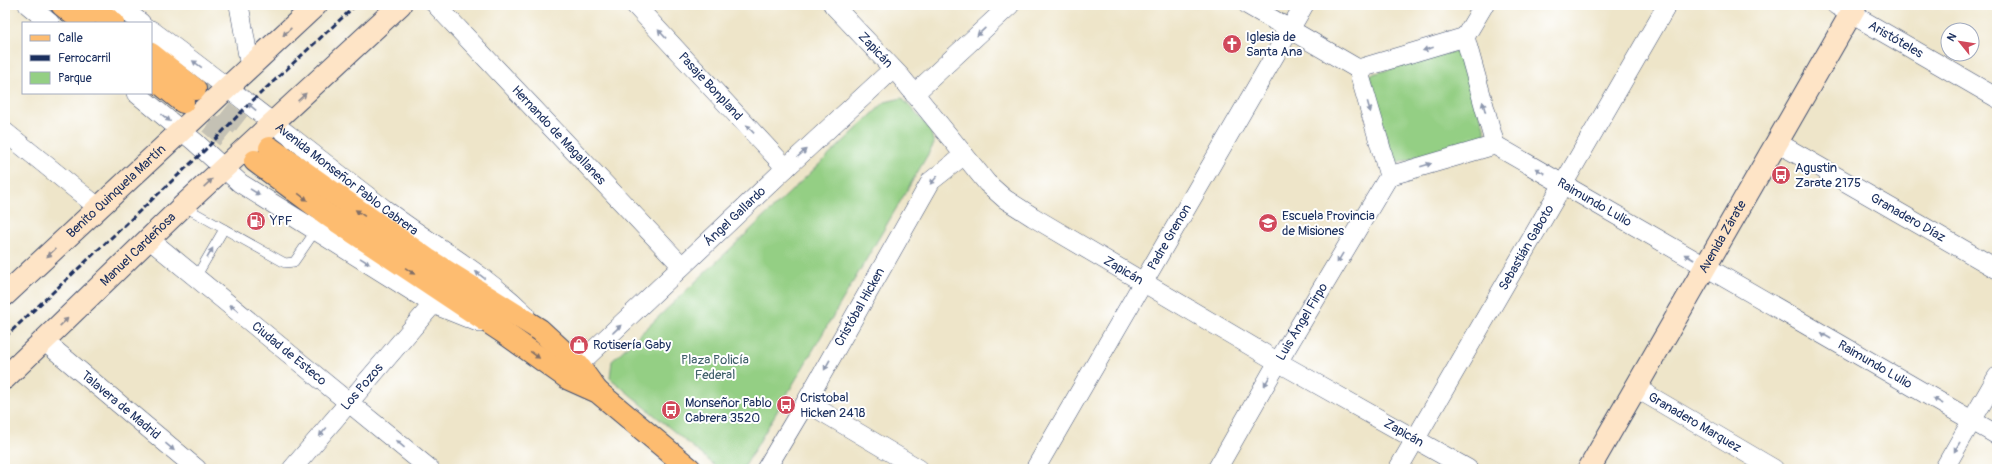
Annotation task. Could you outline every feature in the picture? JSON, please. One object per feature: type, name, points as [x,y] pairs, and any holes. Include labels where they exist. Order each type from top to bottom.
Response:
[{"type":"main road","points":[[62,5],[83,22]]},
{"type":"main road","points":[[90,5],[112,22]]},
{"type":"main road","name":"Benito Quinquela Martín","points":[[5,295],[316,5]]},
{"type":"main road","name":"Manuel Cardeñosa","points":[[5,378],[149,239],[400,5]]},
{"type":"main road","name":"Avenida Zárate","points":[[1589,469],[1778,142],[1848,8]]},
{"type":"main road","points":[[152,55],[189,95],[152,76]]},
{"type":"main road","name":"Avenida Monseñor Pablo Cabrera","points":[[598,392],[569,379],[503,332],[342,225],[262,154],[540,330],[578,365],[598,392],[690,469]]},
{"type":"street","points":[[28,5],[49,22]]},
{"type":"street","points":[[118,5],[140,22]]},
{"type":"street","points":[[238,5],[250,67]]},
{"type":"street","name":"Hernando de Magallanes","points":[[436,5],[682,266]]},
{"type":"street","name":"Pasaje Bonpland","points":[[635,5],[786,168]]},
{"type":"street","name":"Zapicán","points":[[833,5],[893,69],[987,183],[1005,199],[1278,362],[1468,469]]},
{"type":"street","points":[[914,94],[1010,5]]},
{"type":"street","points":[[1248,5],[1358,69],[1389,176],[1495,145],[1466,37]]},
{"type":"street","name":"Padre Grenon","points":[[1035,469],[1304,5]]},
{"type":"street","points":[[1358,69],[1466,37],[1484,5]]},
{"type":"street","name":"Sebastián Gaboto","points":[[1398,469],[1667,5]]},
{"type":"street","name":"Aristóteles","points":[[1848,8],[1997,98]]},
{"type":"street","name":"Avenida Monseñor Pablo Cabrera","points":[[152,31],[228,87],[273,124],[405,224],[504,293],[540,330]]},
{"type":"street","name":"Ángel Gallardo","points":[[578,365],[893,69]]},
{"type":"street","name":"Avenida Monseñor Pablo Cabrera","points":[[137,94],[182,131],[240,183],[432,304],[503,332]]},
{"type":"street","points":[[5,132],[99,208]]},
{"type":"street","name":"Granadero Díaz","points":[[1778,142],[1997,270]]},
{"type":"street","name":"Raimundo Lulio","points":[[1495,145],[1997,435]]},
{"type":"street","name":"Cristóbal Hicken","points":[[766,469],[806,402],[931,181],[964,155]]},
{"type":"street","name":"Luis Ángel Firpo","points":[[1217,469],[1278,362],[1389,176]]},
{"type":"street","name":"Ciudad de Esteco","points":[[149,239],[430,469]]},
{"type":"street","name":"Los Pozos","points":[[292,469],[432,304]]},
{"type":"street","name":"Talavera de Madrid","points":[[44,341],[197,469]]},
{"type":"street","points":[[1944,469],[1997,377]]},
{"type":"street","name":"Granadero Marquez","points":[[1636,388],[1774,469]]},
{"type":"street","points":[[806,402],[919,469]]},
{"type":"lane","points":[[184,206],[285,263],[294,262],[316,230]]},
{"type":"lane","points":[[196,277],[224,229]]},
{"type":"green space","points":[[1462,49],[1487,138],[1394,164],[1369,75]]},
{"type":"green space","name":"Plaza Policía Federal","points":[[902,98],[930,129],[934,144],[745,466],[737,469],[719,469],[610,378],[612,361],[885,102]]},
{"type":"tunnel","points":[[197,91],[270,148]]},
{"type":"tunnel","points":[[184,102],[255,161]]},
{"type":"railway","points":[[5,337],[204,151],[249,104],[356,5]]},
{"type":"place","name":"Iglesia de Santa Ana","points":[[1232,44]]},
{"type":"place","name":"Agustin Zarate 2175","points":[[1781,175]]},
{"type":"place","name":"YPF","points":[[256,221]]},
{"type":"place","name":"Escuela Provincia de Misiones","points":[[1268,223]]},
{"type":"place","name":"Rotisería Gaby","points":[[579,345]]},
{"type":"place","name":"Cristobal Hicken 2418","points":[[786,405]]},
{"type":"place","name":"Monseñor Pablo Cabrera 3520","points":[[671,410]]}]
